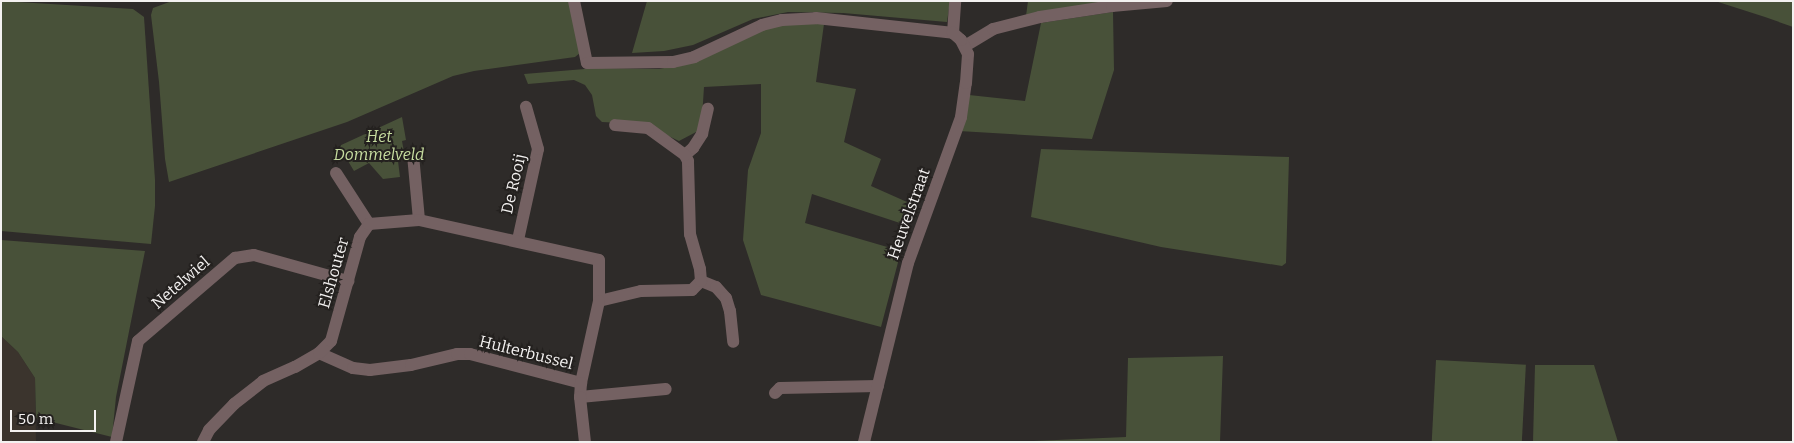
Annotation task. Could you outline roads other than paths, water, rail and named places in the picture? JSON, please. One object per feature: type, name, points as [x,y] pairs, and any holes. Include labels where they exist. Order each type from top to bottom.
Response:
[{"type":"street","points":[[574,1],[587,63],[673,62],[694,57],[762,25],[782,20],[816,18],[953,33],[965,46],[993,30],[1040,17],[1112,6],[1167,1]]},
{"type":"street","points":[[953,33],[956,1]]},
{"type":"street","name":"Heuvelstraat","points":[[864,442],[908,263],[960,117],[966,83],[968,54],[965,46]]},
{"type":"street","name":"De Rooij","points":[[518,240],[538,148],[526,106]]},
{"type":"street","points":[[684,155],[693,148],[702,134],[708,109]]},
{"type":"street","points":[[585,442],[580,397],[581,383],[599,302],[641,291],[692,290],[701,281],[700,269],[690,234],[688,161],[684,155],[648,128],[615,125]]},
{"type":"street","points":[[413,155],[419,220]]},
{"type":"street","points":[[336,173],[369,224]]},
{"type":"street","name":"Elshouter","points":[[203,442],[209,430],[234,404],[262,381],[295,367],[319,352],[331,341],[360,237],[369,224],[419,220],[518,240],[599,260],[599,302]]},
{"type":"street","name":"Netelwiel","points":[[116,442],[138,341],[235,258],[254,254],[348,282]]},
{"type":"street","points":[[701,281],[716,287],[726,298],[730,311],[733,342]]},
{"type":"street","name":"Hulterbussel","points":[[319,352],[353,368],[370,370],[411,365],[457,354],[470,354],[581,383]]},
{"type":"street","points":[[775,393],[780,388],[878,386]]},
{"type":"street","points":[[580,397],[666,389]]},
{"type":"park label","name":"Het Dommelveld","points":[[379,146]]}]
